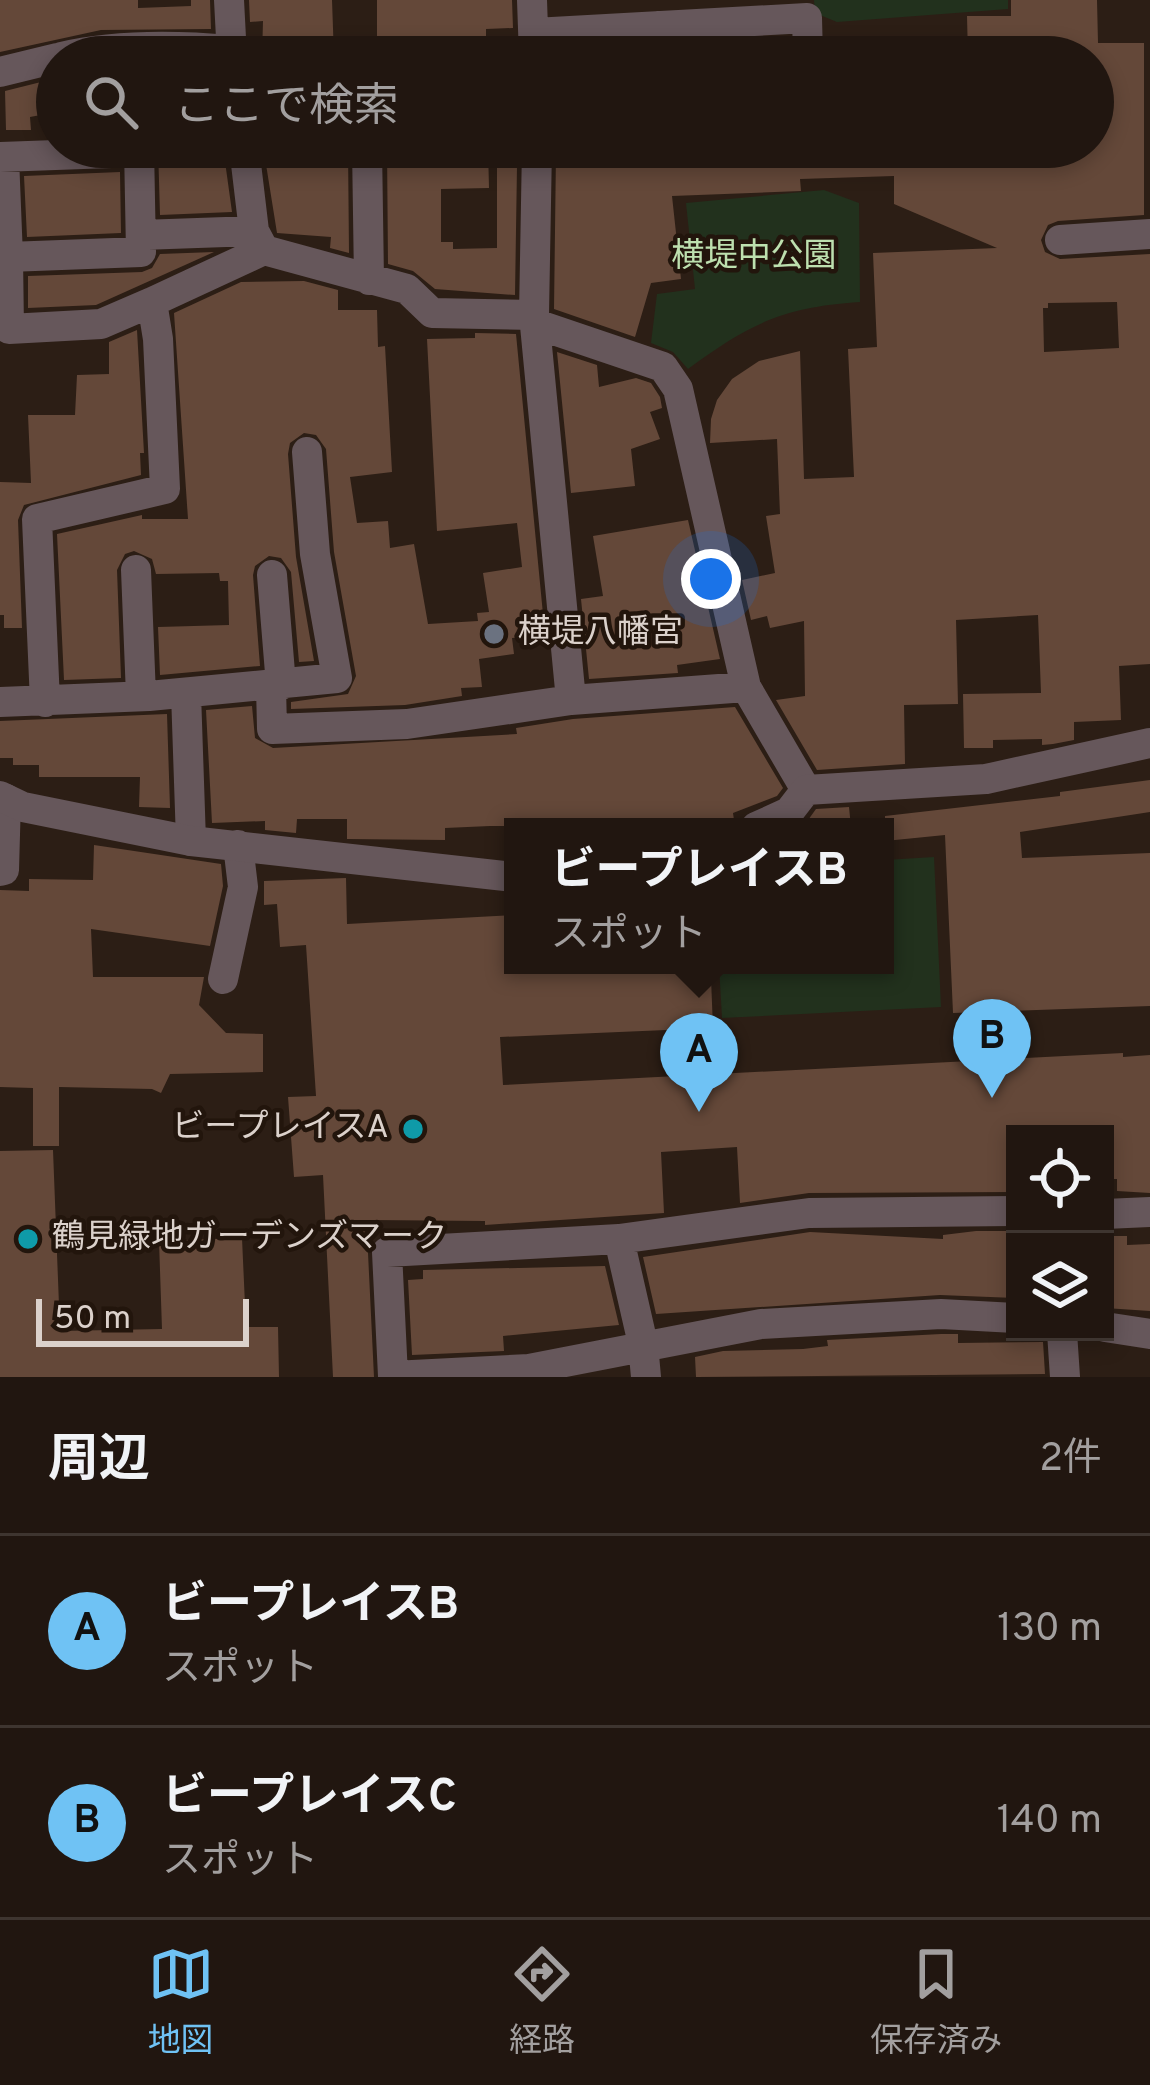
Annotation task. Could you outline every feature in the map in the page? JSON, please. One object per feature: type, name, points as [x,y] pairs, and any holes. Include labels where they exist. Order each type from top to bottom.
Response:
[{"type":"street","points":[[229,0],[230,36]]},
{"type":"street","points":[[532,0],[534,36]]},
{"type":"street","points":[[697,36],[807,18],[807,36]]},
{"type":"street","points":[[0,72],[36,63]]},
{"type":"street","points":[[36,155],[2,157],[9,329],[101,324],[152,302],[259,241]]},
{"type":"street","points":[[8,257],[140,252],[139,168]]},
{"type":"street","points":[[247,168],[259,241]]},
{"type":"street","points":[[367,168],[369,280]]},
{"type":"street","points":[[537,168],[535,320],[571,700]]},
{"type":"street","points":[[1060,240],[1150,234]]},
{"type":"street","points":[[140,236],[259,241],[407,289],[432,313],[535,320],[664,367],[678,389],[746,686],[806,790]]},
{"type":"street","points":[[45,702],[37,519],[165,489],[152,302]]},
{"type":"street","points":[[0,702],[187,693],[337,678],[316,554],[307,452]]},
{"type":"street","points":[[136,570],[141,696]]},
{"type":"street","points":[[272,575],[276,685],[272,728],[407,724],[571,700],[746,686]]},
{"type":"street","points":[[187,693],[191,841]]},
{"type":"street","points":[[775,818],[788,812],[806,790],[986,779],[1150,742]]},
{"type":"street","points":[[0,871],[4,870],[3,798],[23,807],[191,841],[504,876]]},
{"type":"street","points":[[223,979],[243,886],[238,845]]},
{"type":"street","points":[[1006,1211],[809,1213],[619,1238],[387,1252],[393,1376],[530,1369],[761,1324],[941,1314],[1006,1318]]},
{"type":"street","points":[[1114,1214],[1150,1212]]},
{"type":"street","points":[[619,1238],[646,1377]]},
{"type":"street","points":[[1114,1328],[1150,1334]]},
{"type":"street","points":[[1063,1341],[1065,1377]]},
{"type":"green space","points":[[814,0],[1008,0],[1008,9],[837,22],[815,13]]},
{"type":"green space","name":"横堤中公園","points":[[824,190],[859,203],[860,302],[809,308],[768,320],[688,369],[673,352],[651,343],[657,294],[695,289],[686,203]]},
{"type":"green space","points":[[934,857],[941,1007],[722,1018],[720,974],[894,974],[894,859]]},
{"type":"building","points":[[0,0],[138,0],[138,8],[191,6],[191,0],[210,0],[211,29],[36,36],[36,44],[0,52]]},
{"type":"building","points":[[249,0],[332,0],[333,36],[263,36],[263,21],[250,22]]},
{"type":"building","points":[[377,0],[512,0],[513,28],[486,29],[486,36],[377,36]]},
{"type":"building","points":[[1011,0],[1097,0],[1098,36],[967,36],[967,16],[1011,16]]},
{"type":"building","points":[[1114,43],[1144,43],[1144,215],[1058,221],[1048,225],[1041,240],[1045,252],[1060,259],[1150,254],[1150,664],[1119,666],[1121,720],[1074,722],[1074,740],[1053,744],[1042,745],[1042,739],[993,740],[993,748],[964,748],[963,694],[1041,693],[1038,615],[956,620],[958,704],[904,705],[905,764],[817,770],[776,700],[805,696],[804,621],[770,628],[767,616],[751,620],[742,580],[775,573],[766,516],[780,514],[777,439],[710,443],[717,400],[732,379],[759,361],[800,351],[804,479],[854,477],[848,349],[877,347],[873,253],[997,248],[894,204],[894,176],[800,179],[801,191],[672,196],[681,279],[651,283],[635,337],[554,309],[556,168],[1114,168]],"holes":[[[1117,302],[1119,348],[1044,352],[1043,308],[1048,303]]]},
{"type":"building","points":[[36,83],[31,130],[6,130],[5,91]]},
{"type":"building","points":[[159,168],[226,168],[232,212],[160,215]]},
{"type":"building","points":[[267,168],[348,168],[349,253],[330,248],[331,237],[277,233]]},
{"type":"building","points":[[387,168],[489,168],[489,188],[441,189],[441,242],[453,242],[453,249],[497,248],[497,168],[517,168],[515,295],[435,289],[413,271],[388,264]]},
{"type":"building","points":[[120,172],[121,233],[27,237],[24,176]]},
{"type":"building","points":[[214,252],[96,305],[28,308],[28,276],[142,272],[152,268],[160,254]]},
{"type":"building","points":[[304,281],[338,290],[338,310],[377,310],[378,347],[385,346],[392,472],[350,477],[357,523],[388,521],[390,548],[414,544],[428,624],[478,621],[477,613],[489,612],[483,573],[522,567],[517,523],[437,531],[427,339],[516,334],[545,635],[512,638],[514,654],[479,659],[482,687],[461,688],[462,696],[405,705],[291,709],[291,702],[348,694],[356,676],[334,552],[326,449],[316,435],[304,433],[290,443],[288,454],[296,557],[314,661],[299,662],[291,572],[281,558],[269,556],[255,566],[253,575],[260,666],[160,675],[158,627],[229,625],[228,581],[220,581],[219,573],[156,574],[152,559],[134,551],[125,554],[117,570],[121,678],[64,680],[57,534],[142,515],[142,519],[188,519],[174,313],[241,282]]},
{"type":"building","points":[[137,330],[144,453],[140,453],[141,475],[24,505],[18,520],[22,628],[4,628],[4,615],[0,615],[0,482],[31,483],[28,415],[75,415],[77,375],[109,374],[109,342]]},
{"type":"building","points":[[557,352],[597,365],[599,387],[636,378],[651,383],[660,397],[662,408],[650,412],[660,439],[631,449],[635,486],[571,493]]},
{"type":"building","points":[[688,520],[720,659],[677,665],[678,673],[589,679],[581,599],[603,596],[593,536]]},
{"type":"building","points":[[252,706],[255,738],[273,748],[517,734],[516,728],[573,719],[735,707],[783,788],[777,796],[733,813],[734,818],[504,818],[504,826],[445,828],[445,840],[347,839],[347,819],[297,819],[296,833],[265,830],[265,821],[212,823],[206,710]]},
{"type":"building","points":[[167,714],[170,808],[139,807],[140,777],[39,777],[39,765],[13,765],[13,758],[0,758],[0,721]]},
{"type":"building","points":[[1150,780],[1150,812],[1020,832],[1022,858],[1150,853],[1150,1006],[953,1013],[945,835],[894,840],[894,818],[885,816],[1060,796],[1060,792]]},
{"type":"building","points":[[849,807],[850,818],[810,818],[816,809]]},
{"type":"building","points":[[94,845],[221,864],[223,886],[210,946],[91,929],[93,977],[204,977],[199,1005],[226,1033],[263,1034],[263,1072],[170,1074],[161,1093],[59,1087],[59,1146],[33,1146],[33,1088],[0,1087],[0,890],[29,891],[29,879],[93,880]]},
{"type":"building","points":[[346,878],[347,924],[504,915],[504,974],[711,978],[713,1028],[500,1037],[503,1085],[1150,1055],[1150,1193],[1117,1191],[1114,1125],[1006,1125],[1006,1192],[809,1193],[740,1203],[737,1147],[661,1152],[664,1213],[485,1225],[485,1221],[370,1220],[374,1377],[333,1377],[323,1175],[294,1177],[288,1097],[316,1096],[306,945],[280,947],[277,904],[264,905],[264,881]]},
{"type":"building","name":"鶴見緑地ガーデンズマーク","points":[[53,1150],[60,1331],[162,1329],[159,1241],[242,1238],[246,1327],[278,1327],[279,1377],[0,1377],[0,1151]]},
{"type":"building","points":[[1006,1231],[1006,1298],[940,1295],[656,1314],[643,1257],[810,1232],[943,1239],[943,1235]]},
{"type":"building","points":[[1114,1236],[1127,1236],[1127,1245],[1150,1244],[1150,1311],[1114,1309]]},
{"type":"building","points":[[605,1266],[619,1325],[503,1336],[504,1351],[412,1355],[408,1280],[423,1279],[423,1270]]},
{"type":"building","points":[[958,1334],[958,1343],[1043,1342],[1045,1374],[696,1377],[695,1357],[723,1351],[803,1349],[828,1346],[827,1340]]},
{"type":"place","name":"横堤八幡宮","points":[[494,634]]},
{"type":"place","name":"ビープレイスC","points":[[992,1098]]},
{"type":"place","name":"ビープレイスB","points":[[699,1112]]},
{"type":"place","name":"ビープレイスA","points":[[413,1129]]},
{"type":"place","name":"鶴見緑地ガーデンズマーク","points":[[28,1239]]}]
